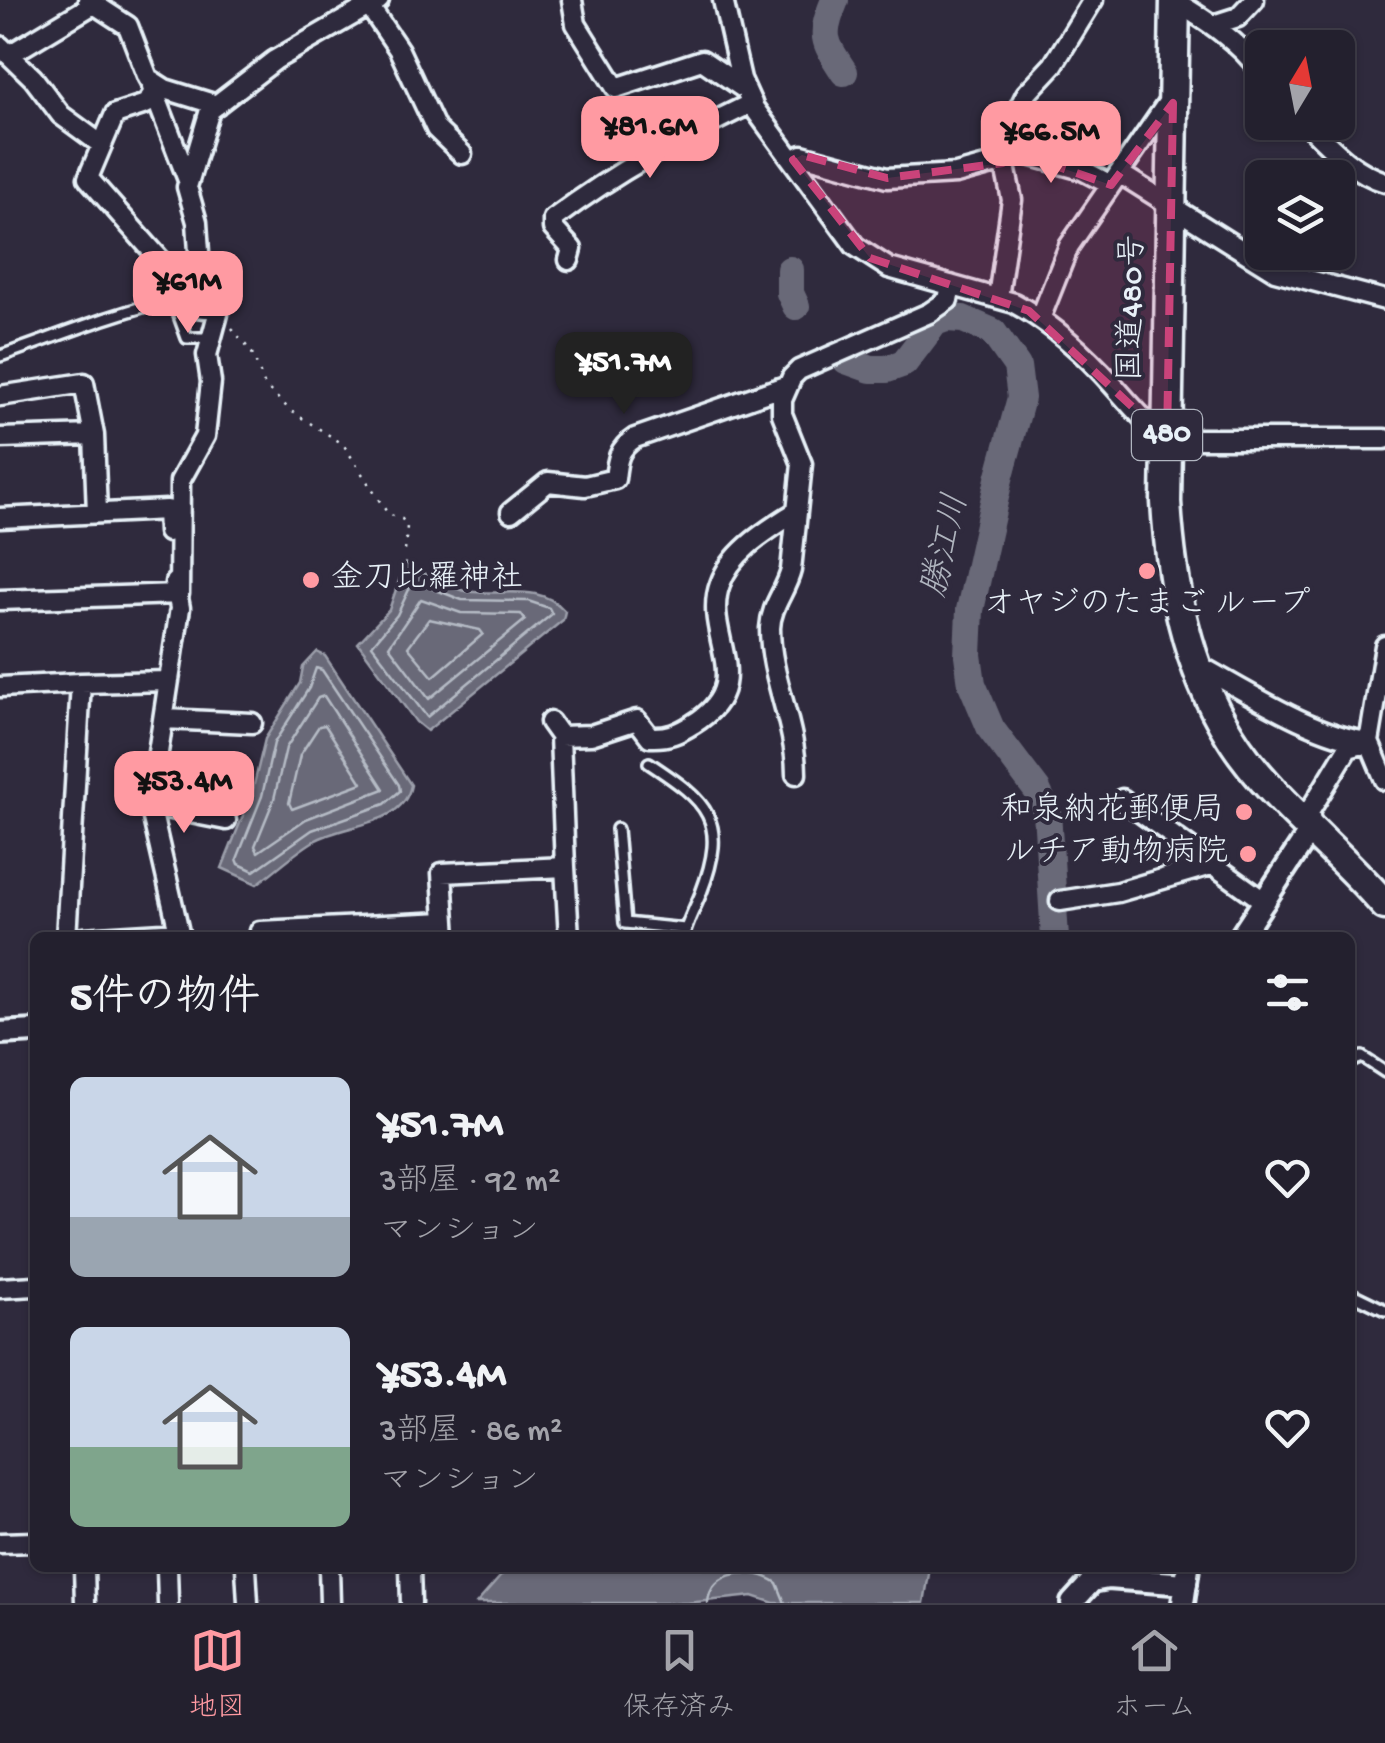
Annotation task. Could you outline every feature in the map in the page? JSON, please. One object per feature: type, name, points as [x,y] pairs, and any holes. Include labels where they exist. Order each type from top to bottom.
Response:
[{"type":"highway","name":"国道480号","points":[[1175,0],[1166,502],[1174,582],[1196,664],[1230,737],[1264,779],[1382,898]]},
{"type":"street","points":[[572,0],[576,24],[616,88],[702,60],[750,97]]},
{"type":"street","points":[[724,0],[733,48],[750,97],[855,246],[870,258],[889,268],[1014,303],[1040,319],[1098,370],[1142,419],[1167,440],[1385,439]]},
{"type":"street","points":[[998,298],[1012,200],[1006,155],[1018,110],[1026,94],[1053,65],[1094,0]]},
{"type":"street","points":[[1175,0],[1213,24],[1245,51]]},
{"type":"street","points":[[1213,24],[1238,16],[1254,0]]},
{"type":"street","points":[[102,145],[61,115],[33,78],[4,50],[90,2],[128,26],[189,180],[200,267],[212,309],[207,355],[211,382],[204,436],[180,480],[180,608],[150,805],[179,932]]},
{"type":"street","points":[[189,180],[210,110],[275,60],[374,3],[436,129],[462,154]]},
{"type":"street","points":[[151,85],[217,105]]},
{"type":"street","points":[[151,85],[146,104],[116,114],[88,178],[172,273],[185,306],[212,309]]},
{"type":"street","points":[[569,260],[572,249],[552,228],[553,219],[608,178],[750,97]]},
{"type":"street","points":[[1040,319],[1069,246],[1166,104],[1173,104]]},
{"type":"street","points":[[1325,140],[1369,177],[1385,182]]},
{"type":"street","points":[[793,160],[802,156],[887,178],[956,174],[1006,155],[1082,170],[1115,179],[1171,208],[1275,271],[1385,300]]},
{"type":"street","points":[[796,774],[796,746],[772,653],[770,627],[773,607],[788,582],[802,464],[782,414],[788,386],[799,370],[930,313],[948,300],[952,286]]},
{"type":"street","points":[[0,396],[84,383],[94,435],[97,513]]},
{"type":"street","points":[[511,512],[548,482],[585,486],[615,478],[623,446],[635,438],[788,386]]},
{"type":"street","points":[[0,438],[94,435]]},
{"type":"street","points":[[0,518],[168,510],[168,560],[179,594]]},
{"type":"street","points":[[569,932],[555,729],[591,735],[637,720],[650,737],[665,738],[703,718],[722,693],[726,678],[728,661],[717,628],[716,610],[718,588],[726,570],[763,533],[797,511]]},
{"type":"street","points":[[0,600],[179,594]]},
{"type":"street","points":[[1385,646],[1369,742],[1385,780]]},
{"type":"street","points":[[1196,664],[1242,691],[1349,740],[1369,742]]},
{"type":"street","points":[[0,687],[169,681]]},
{"type":"street","points":[[66,932],[82,683]]},
{"type":"street","points":[[164,720],[252,723]]},
{"type":"street","points":[[1244,932],[1312,828],[1309,812],[1348,748],[1369,742]]},
{"type":"street","points":[[1122,799],[1265,902]]},
{"type":"street","points":[[150,805],[226,820]]},
{"type":"street","points":[[1060,901],[1118,892],[1214,864]]},
{"type":"street","points":[[260,932],[445,930],[442,872],[565,867]]},
{"type":"street","points":[[0,1032],[30,1031]]},
{"type":"street","points":[[0,1288],[30,1286]]},
{"type":"street","points":[[0,1543],[30,1542]]},
{"type":"street","points":[[84,1572],[86,1603]]},
{"type":"street","points":[[167,1572],[168,1603]]},
{"type":"street","points":[[246,1572],[248,1603]]},
{"type":"street","points":[[329,1572],[330,1603]]},
{"type":"street","points":[[410,1572],[411,1603]]},
{"type":"street","points":[[1072,1603],[1092,1581],[1108,1578],[1186,1585]]},
{"type":"lane","points":[[0,356],[116,313],[173,299],[187,338],[206,338],[212,309]]},
{"type":"lane","points":[[649,764],[688,789],[706,808],[714,830],[707,874],[684,932]]},
{"type":"lane","points":[[617,829],[625,923],[678,932]]},
{"type":"lane","points":[[1355,1060],[1362,1057],[1385,1072]]},
{"type":"lane","points":[[1355,1295],[1385,1310]]},
{"type":"path","points":[[212,309],[244,339],[266,386],[291,412],[343,444],[388,514],[402,519],[407,526],[405,552]]},
{"type":"highlighted area","points":[[1173,103],[1167,439],[1029,311],[870,258],[793,160],[802,155],[887,178],[1003,163],[1007,149],[1111,185]]},
{"type":"water","points":[[405,563],[461,590],[530,593],[565,611],[563,620],[427,731],[416,722],[358,643],[389,610]]},
{"type":"water","points":[[317,652],[325,656],[411,785],[397,809],[314,841],[257,884],[222,868],[252,793],[265,739],[300,683],[303,667]]},
{"type":"water","points":[[504,1572],[929,1572],[924,1603],[774,1603],[753,1596],[687,1603],[477,1603]]},
{"type":"waterway","name":"勝江川","points":[[835,0],[826,38],[844,72]]},
{"type":"waterway","name":"勝江川","points":[[790,270],[790,293],[796,306]]},
{"type":"waterway","name":"勝江川","points":[[846,360],[871,369],[904,363],[935,322],[946,318],[963,319],[993,332],[1017,366],[1021,398],[970,610],[968,655],[972,684],[991,729],[1037,790],[1047,812],[1055,932]]},
{"type":"place","name":"オヤジのたまご ループ","points":[[1147,571]]},
{"type":"place","name":"金刀比羅神社","points":[[311,580]]},
{"type":"place","name":"和泉納花郵便局","points":[[1244,812]]},
{"type":"place","name":"ルチア動物病院","points":[[1248,854]]}]
